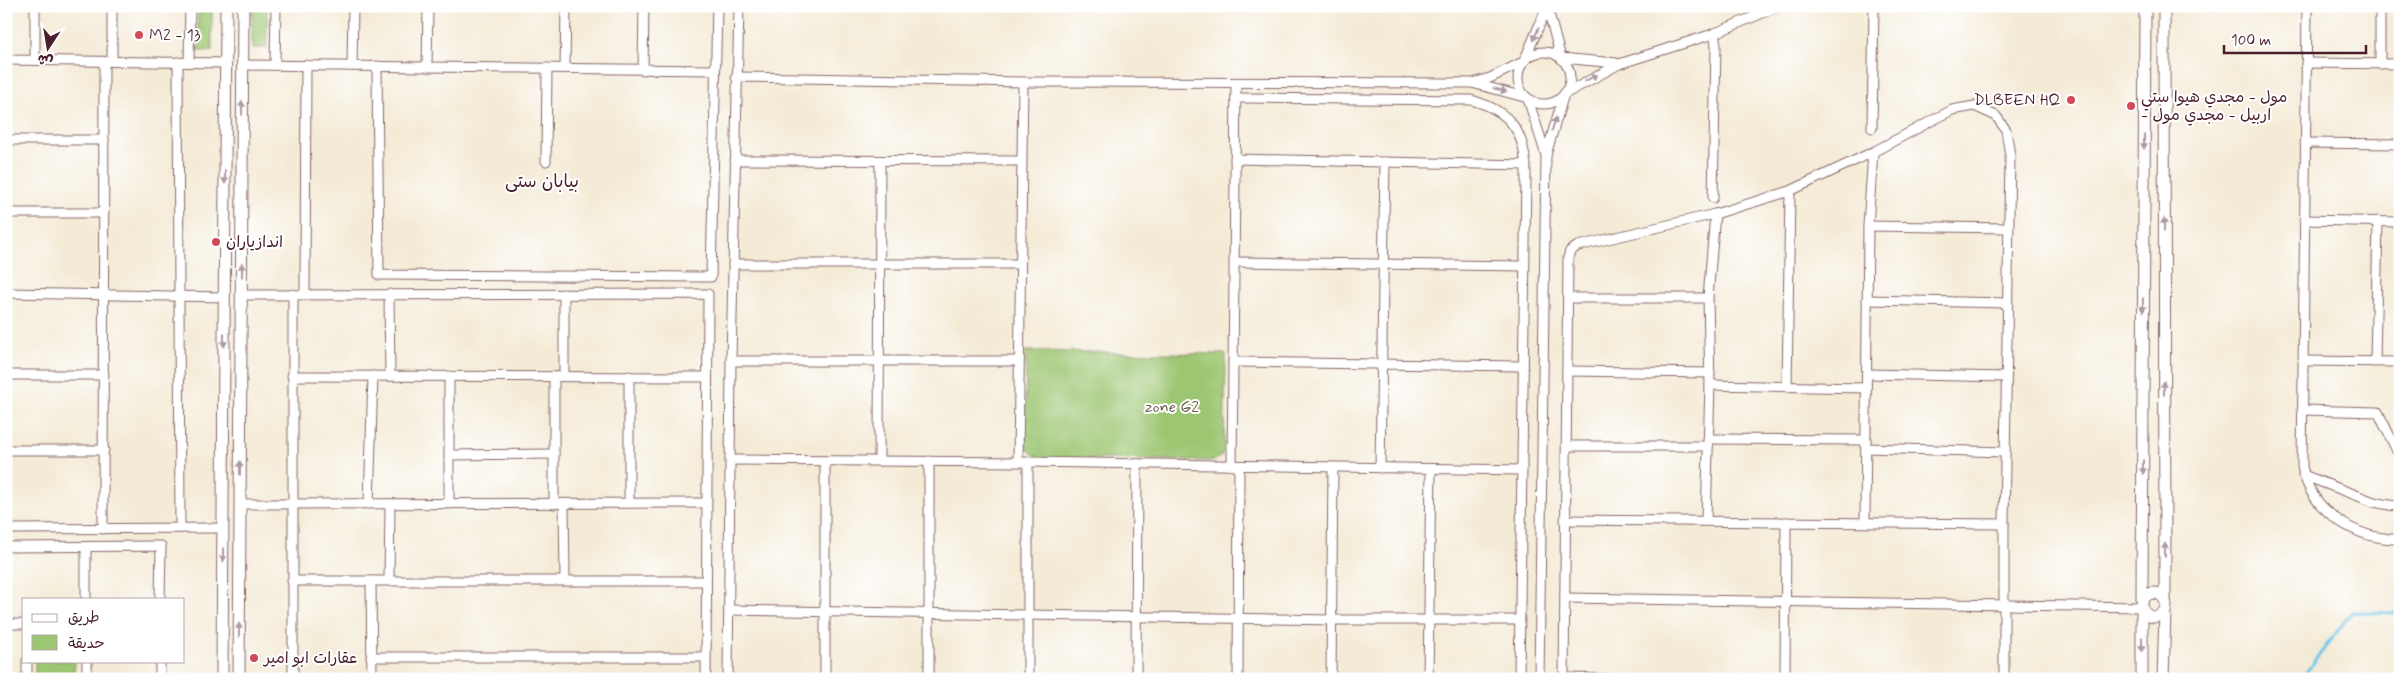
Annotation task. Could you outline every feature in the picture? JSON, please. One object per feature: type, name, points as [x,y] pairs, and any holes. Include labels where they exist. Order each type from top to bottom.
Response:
[{"type":"street","points":[[35,60],[36,6]]},
{"type":"street","points":[[103,529],[104,140],[112,6]]},
{"type":"street","points":[[189,62],[190,6]]},
{"type":"street","points":[[222,679],[226,6]]},
{"type":"street","points":[[239,679],[242,6]]},
{"type":"street","points":[[275,65],[276,6]]},
{"type":"street","points":[[352,66],[353,6]]},
{"type":"street","points":[[427,67],[428,6]]},
{"type":"street","points":[[565,68],[566,6]]},
{"type":"street","points":[[643,70],[644,6]]},
{"type":"street","points":[[377,66],[379,275],[711,277],[717,6]]},
{"type":"street","points":[[728,679],[732,264],[739,6]]},
{"type":"street","points":[[1539,679],[1546,155],[1564,94],[1568,88],[1570,75],[1561,58],[1547,6]]},
{"type":"street","points":[[1546,155],[1528,98],[1518,84],[1518,72],[1547,6]]},
{"type":"street","points":[[736,78],[1023,82],[1472,83],[1547,104],[1554,102],[1564,94],[1619,64],[1714,33],[1779,6]]},
{"type":"street","points":[[1872,128],[1874,6]]},
{"type":"street","points":[[2142,679],[2145,6]]},
{"type":"street","points":[[2163,679],[2165,605],[2164,6]]},
{"type":"street","points":[[2307,6],[2302,410],[2303,475],[2324,508],[2343,524],[2371,537],[2400,539]]},
{"type":"street","points":[[2380,6],[2380,64]]},
{"type":"street","points":[[1713,198],[1716,45],[1714,33]]},
{"type":"street","points":[[2144,46],[2164,46]]},
{"type":"street","points":[[1472,83],[1490,78],[1541,52],[1555,54],[1561,58],[1619,64]]},
{"type":"street","points":[[6,60],[226,63]]},
{"type":"street","points":[[178,62],[180,528]]},
{"type":"street","points":[[2306,63],[2400,64]]},
{"type":"street","points":[[242,65],[716,70]]},
{"type":"street","points":[[305,294],[306,65]]},
{"type":"street","points":[[546,161],[547,68]]},
{"type":"street","points":[[2144,74],[2164,73]]},
{"type":"street","points":[[1018,462],[1023,82]]},
{"type":"street","points":[[1236,83],[1234,362],[1239,618],[1238,679]]},
{"type":"street","points":[[1236,98],[1472,100],[1501,111],[1514,126],[1522,142],[1526,165],[1519,679]]},
{"type":"street","points":[[1626,679],[1564,678],[1568,258],[1570,251],[1578,246],[1715,214],[1790,191],[1873,152],[1952,110],[1974,106],[1986,110],[2001,122],[2009,140],[2004,679]]},
{"type":"street","points":[[6,140],[104,140]]},
{"type":"street","points":[[2305,143],[2400,144]]},
{"type":"street","points":[[1865,522],[1868,226],[1873,152]]},
{"type":"street","points":[[1235,158],[1526,165]]},
{"type":"street","points":[[735,160],[1021,160]]},
{"type":"street","points":[[879,462],[880,161]]},
{"type":"street","points":[[1380,468],[1386,162]]},
{"type":"street","points":[[1787,387],[1790,191]]},
{"type":"street","points":[[6,213],[104,213]]},
{"type":"street","points":[[1706,520],[1710,385],[1708,298],[1715,214]]},
{"type":"street","points":[[2304,220],[2400,222]]},
{"type":"street","points":[[2375,362],[2378,221]]},
{"type":"street","points":[[1868,226],[2008,228]]},
{"type":"street","points":[[1234,262],[1524,266]]},
{"type":"street","points":[[732,264],[1020,264]]},
{"type":"street","points":[[6,293],[225,297]]},
{"type":"street","points":[[242,294],[708,294],[706,376],[706,679]]},
{"type":"street","points":[[293,294],[293,679]]},
{"type":"street","points":[[390,294],[390,376]]},
{"type":"street","points":[[554,504],[554,454],[564,294]]},
{"type":"street","points":[[1568,298],[1708,298]]},
{"type":"street","points":[[1868,300],[2008,302]]},
{"type":"street","points":[[731,361],[1019,361]]},
{"type":"street","points":[[2304,361],[2400,362]]},
{"type":"street","points":[[1234,362],[1522,366]]},
{"type":"street","points":[[1567,371],[1710,373]]},
{"type":"street","points":[[6,375],[104,374]]},
{"type":"street","points":[[1867,374],[2006,377]]},
{"type":"street","points":[[292,376],[706,376]]},
{"type":"street","points":[[369,504],[373,376]]},
{"type":"street","points":[[448,504],[449,376]]},
{"type":"street","points":[[629,376],[630,503]]},
{"type":"street","points":[[1710,385],[1866,388]]},
{"type":"street","points":[[224,399],[241,400]]},
{"type":"street","points":[[2302,410],[2378,412],[2400,457]]},
{"type":"street","points":[[1567,446],[1708,443],[1866,444],[2005,452]]},
{"type":"street","points":[[6,450],[104,450]]},
{"type":"street","points":[[449,455],[554,454]]},
{"type":"street","points":[[730,460],[1028,462],[1522,470]]},
{"type":"street","points":[[929,461],[929,679]]},
{"type":"street","points":[[825,462],[826,679]]},
{"type":"street","points":[[1028,462],[1028,679]]},
{"type":"street","points":[[1136,679],[1138,617],[1137,464]]},
{"type":"street","points":[[1331,679],[1333,468]]},
{"type":"street","points":[[1428,679],[1431,469]]},
{"type":"street","points":[[2303,475],[2374,502],[2400,507]]},
{"type":"street","points":[[240,504],[706,503]]},
{"type":"street","points":[[389,581],[390,504]]},
{"type":"street","points":[[564,504],[565,581]]},
{"type":"street","points":[[1565,520],[2004,524]]},
{"type":"street","points":[[1785,679],[1786,522]]},
{"type":"street","points":[[6,529],[223,528]]},
{"type":"street","points":[[6,547],[160,546],[160,598]]},
{"type":"street","points":[[86,547],[86,598]]},
{"type":"street","points":[[292,581],[706,581]]},
{"type":"street","points":[[371,581],[372,679]]},
{"type":"street","points":[[1565,598],[1784,603],[2142,605],[2154,592],[2165,605]]},
{"type":"street","points":[[2142,605],[2151,617],[2159,616],[2165,605]]},
{"type":"street","points":[[729,610],[1332,620],[1519,620]]},
{"type":"street","points":[[6,624],[22,624]]},
{"type":"street","points":[[371,657],[706,657]]},
{"type":"street","points":[[27,662],[27,679]]},
{"type":"street","points":[[87,662],[87,679]]},
{"type":"street","points":[[160,662],[160,679]]},
{"type":"green space","points":[[198,6],[212,6],[212,51],[198,51]]},
{"type":"green space","points":[[252,6],[267,6],[267,48],[252,48]]},
{"type":"green space","name":"zone G2","points":[[1026,351],[1226,354],[1224,452],[1213,461],[1043,458],[1031,453],[1025,441]]},
{"type":"green space","points":[[35,662],[75,662],[74,679],[35,679]]},
{"type":"waterway","points":[[2301,679],[2352,612],[2400,613]]},
{"type":"place","name":"M2 - 13","points":[[139,35]]},
{"type":"place","name":"DLBEEN HQ","points":[[2071,100]]},
{"type":"place","name":"مول - مجدي هيوا ستي - اربيل - مجدي مول","points":[[2131,106]]},
{"type":"place","name":"اندازياران","points":[[216,242]]},
{"type":"place","name":"عقارات ابو امير","points":[[254,658]]},
{"type":"district","name":"بیابان ستی","points":[[542,182]]}]
